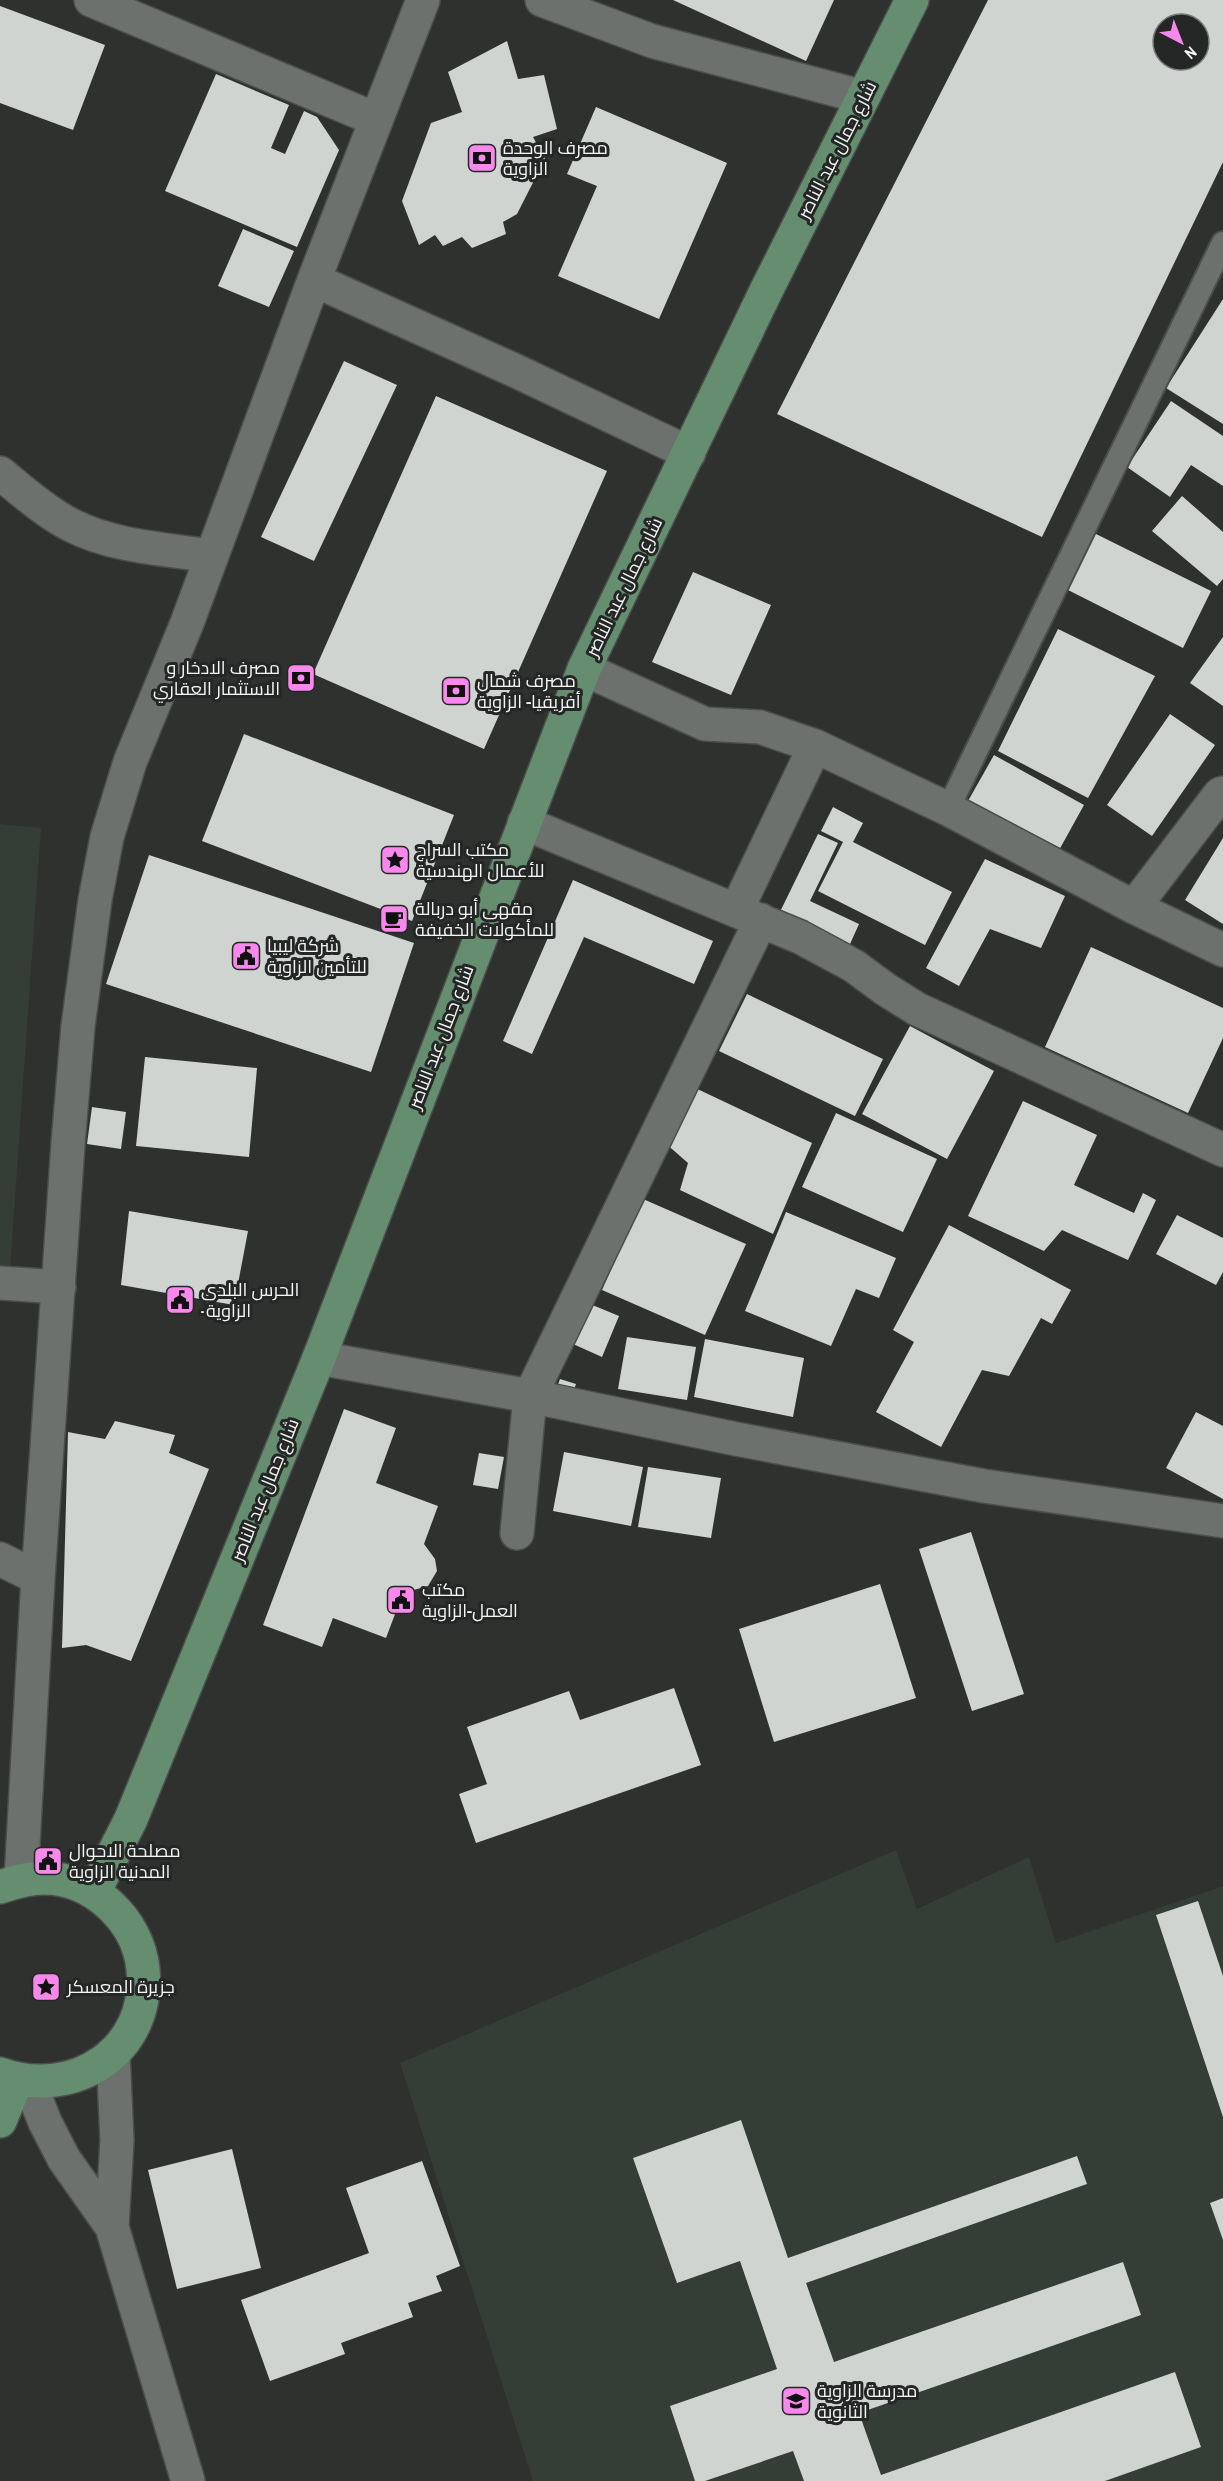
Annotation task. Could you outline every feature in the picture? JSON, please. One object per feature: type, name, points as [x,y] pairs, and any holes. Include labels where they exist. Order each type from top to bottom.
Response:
[{"type":"main road","name":"شارع جمال عبد الناصر","points":[[94,1892],[131,1819],[319,1358],[584,669],[766,291],[912,0]]},
{"type":"main road","points":[[0,2121],[15,2079],[52,2082],[74,2077],[95,2068],[113,2053],[128,2035],[138,2014],[143,1991],[143,1968],[138,1945],[127,1924],[94,1892],[71,1882],[46,1878],[10,1884]]},
{"type":"street","points":[[92,0],[375,119]]},
{"type":"street","points":[[10,1884],[38,1578],[78,1026],[107,837],[130,762],[187,623],[314,280],[423,0]]},
{"type":"street","points":[[542,0],[652,41],[863,97]]},
{"type":"street","points":[[314,280],[516,371],[689,453]]},
{"type":"street","points":[[0,473],[70,524],[95,536],[118,542],[211,556]]},
{"type":"street","points":[[584,669],[705,724],[760,727],[816,746],[948,809],[1134,907],[1223,950]]},
{"type":"street","points":[[517,1533],[530,1396],[749,914],[816,746]]},
{"type":"street","points":[[1134,907],[1223,793]]},
{"type":"street","points":[[524,823],[800,937],[854,966],[917,1009],[1223,1150]]},
{"type":"street","points":[[0,1283],[59,1287]]},
{"type":"street","points":[[319,1358],[530,1396],[736,1439],[984,1485],[1223,1521]]},
{"type":"street","points":[[0,1559],[38,1578]]},
{"type":"street","points":[[112,2228],[117,2140],[113,2053]]},
{"type":"street","points":[[15,2079],[45,2121],[64,2159],[112,2228],[188,2481]]},
{"type":"lane","points":[[948,809],[1223,243]]},
{"type":"shaded area","points":[[0,824],[41,828],[10,1270],[0,1269]]},
{"type":"shaded area","points":[[896,1850],[917,1909],[1029,1857],[1056,1943],[1223,1886],[1223,2481],[533,2481],[400,2063]]},
{"type":"building","points":[[673,0],[834,0],[806,61]]},
{"type":"building","points":[[988,0],[1223,0],[1223,162],[1042,537],[777,414]]},
{"type":"building","points":[[0,6],[105,45],[73,130],[0,103]]},
{"type":"building","points":[[507,41],[518,79],[544,75],[557,129],[533,137],[545,159],[517,214],[503,222],[506,234],[472,248],[462,237],[443,246],[435,235],[419,245],[402,201],[431,123],[462,112],[448,72]]},
{"type":"building","points":[[216,74],[289,105],[271,148],[285,154],[304,111],[317,117],[339,150],[297,247],[165,191]]},
{"type":"building","points":[[596,107],[727,163],[659,319],[558,276],[597,186],[567,174]]},
{"type":"building","points":[[243,229],[294,251],[269,307],[218,286]]},
{"type":"building","points":[[1223,299],[1223,424],[1166,388]]},
{"type":"building","points":[[344,361],[397,385],[314,561],[261,537]]},
{"type":"building","points":[[436,396],[607,471],[484,749],[313,674]]},
{"type":"building","points":[[1171,401],[1223,436],[1223,486],[1191,465],[1170,497],[1127,467]]},
{"type":"building","points":[[1182,496],[1223,532],[1223,579],[1217,586],[1152,531]]},
{"type":"building","points":[[1094,533],[1211,591],[1183,648],[1066,589]]},
{"type":"building","points":[[693,572],[771,605],[731,695],[652,662]]},
{"type":"building","points":[[1058,629],[1155,676],[1088,798],[998,751]]},
{"type":"building","points":[[1223,637],[1223,706],[1190,683]]},
{"type":"building","points":[[1170,714],[1215,745],[1152,836],[1107,805]]},
{"type":"building","points":[[244,734],[454,815],[412,921],[202,841]]},
{"type":"building","points":[[994,755],[1084,805],[1058,852],[968,801]]},
{"type":"building","points":[[833,807],[863,823],[853,842],[952,892],[925,945],[818,891],[843,842],[821,831]]},
{"type":"building","points":[[818,834],[838,843],[810,901],[859,924],[846,953],[776,920]]},
{"type":"building","points":[[1223,838],[1223,924],[1185,900]]},
{"type":"building","points":[[149,855],[414,943],[371,1072],[106,984]]},
{"type":"building","points":[[985,859],[1065,896],[1041,948],[990,929],[959,986],[926,968]]},
{"type":"building","points":[[573,880],[713,941],[694,984],[584,937],[532,1054],[503,1041]]},
{"type":"building","points":[[1091,947],[1223,1008],[1223,1038],[1188,1113],[1045,1047]]},
{"type":"building","points":[[747,994],[883,1059],[855,1116],[719,1051]]},
{"type":"building","points":[[910,1026],[994,1071],[947,1159],[862,1114]]},
{"type":"building","points":[[145,1057],[257,1068],[249,1157],[136,1146]]},
{"type":"building","points":[[691,1086],[812,1143],[773,1234],[680,1190],[688,1163],[664,1142]]},
{"type":"building","points":[[1023,1101],[1097,1135],[1074,1185],[1134,1213],[1143,1193],[1156,1200],[1128,1260],[1062,1230],[1044,1251],[968,1216]]},
{"type":"building","points":[[92,1107],[126,1112],[121,1149],[87,1144]]},
{"type":"building","points":[[836,1113],[937,1159],[903,1232],[802,1187]]},
{"type":"building","points":[[643,1199],[746,1244],[705,1335],[602,1290]]},
{"type":"building","points":[[129,1211],[248,1231],[234,1305],[121,1285]]},
{"type":"building","points":[[786,1212],[896,1258],[879,1298],[856,1289],[831,1346],[745,1311]]},
{"type":"building","points":[[1177,1215],[1223,1238],[1223,1272],[1216,1285],[1156,1254]]},
{"type":"building","points":[[949,1225],[1071,1290],[1052,1324],[1041,1318],[1009,1376],[982,1370],[941,1447],[876,1412],[914,1342],[893,1330]]},
{"type":"building","points":[[590,1304],[619,1316],[602,1357],[573,1344]]},
{"type":"building","points":[[627,1337],[696,1347],[687,1400],[618,1389]]},
{"type":"building","points":[[705,1339],[804,1358],[793,1417],[694,1397]]},
{"type":"building","points":[[560,1379],[576,1384],[571,1398],[555,1393]]},
{"type":"building","points":[[344,1409],[396,1428],[376,1483],[438,1506],[424,1544],[435,1559],[437,1571],[428,1586],[403,1593],[386,1638],[333,1618],[322,1647],[263,1625]]},
{"type":"building","points":[[1196,1412],[1223,1426],[1223,1499],[1166,1468]]},
{"type":"building","points":[[115,1421],[175,1435],[169,1453],[209,1469],[131,1661],[86,1645],[62,1648],[68,1432],[105,1439]]},
{"type":"building","points":[[564,1452],[643,1467],[631,1526],[553,1511]]},
{"type":"building","points":[[479,1453],[504,1457],[498,1489],[473,1485]]},
{"type":"building","points":[[648,1467],[721,1478],[711,1538],[638,1527]]},
{"type":"building","points":[[971,1532],[1024,1694],[972,1711],[919,1549]]},
{"type":"building","points":[[880,1584],[916,1698],[774,1742],[739,1629]]},
{"type":"building","points":[[674,1688],[701,1765],[476,1843],[459,1794],[487,1784],[467,1727],[569,1691],[580,1720]]},
{"type":"building","points":[[1198,1901],[1223,1976],[1223,2117],[1156,1915]]},
{"type":"building","points":[[741,2120],[788,2258],[1077,2156],[1087,2184],[806,2283],[834,2362],[1123,2262],[1141,2315],[859,2413],[881,2475],[1175,2372],[1201,2447],[1105,2481],[804,2481],[793,2451],[705,2481],[695,2481],[670,2406],[777,2369],[740,2261],[677,2283],[633,2158]]},
{"type":"building","points":[[232,2149],[261,2268],[177,2289],[148,2170]]},
{"type":"building","points":[[422,2161],[460,2266],[436,2276],[442,2291],[408,2303],[413,2317],[341,2343],[345,2354],[270,2381],[241,2300],[369,2253],[346,2188]]},
{"type":"building","points":[[1223,2198],[1223,2240],[1210,2203]]},
{"type":"place","name":"مصرف الوحدة الزاوية","points":[[482,158]]},
{"type":"place","name":"مصرف الادخار و الاستثمار العقاري","points":[[301,678]]},
{"type":"place","name":"مصرف شمال أفريقيا- الزاوية","points":[[456,691]]},
{"type":"place","name":"مكتب السراج للأعمال الهندسية","points":[[395,860]]},
{"type":"place","name":"مقهى أبو دربالة للمأكولات الخفيفة","points":[[394,919]]},
{"type":"place","name":"شركة ليبيا للتأمين الزاوية","points":[[246,956]]},
{"type":"place","name":"الحرس البلدي -الزاوية","points":[[180,1300]]},
{"type":"place","name":"مكتب العمل-الزاوية","points":[[401,1600]]},
{"type":"place","name":"مصلحة الاحوال المدنية الزاوية","points":[[48,1861]]},
{"type":"place","name":"جزيرة المعسكر","points":[[46,1987]]},
{"type":"place","name":"مدرسة الزاوية الثانوية","points":[[796,2401]]}]
